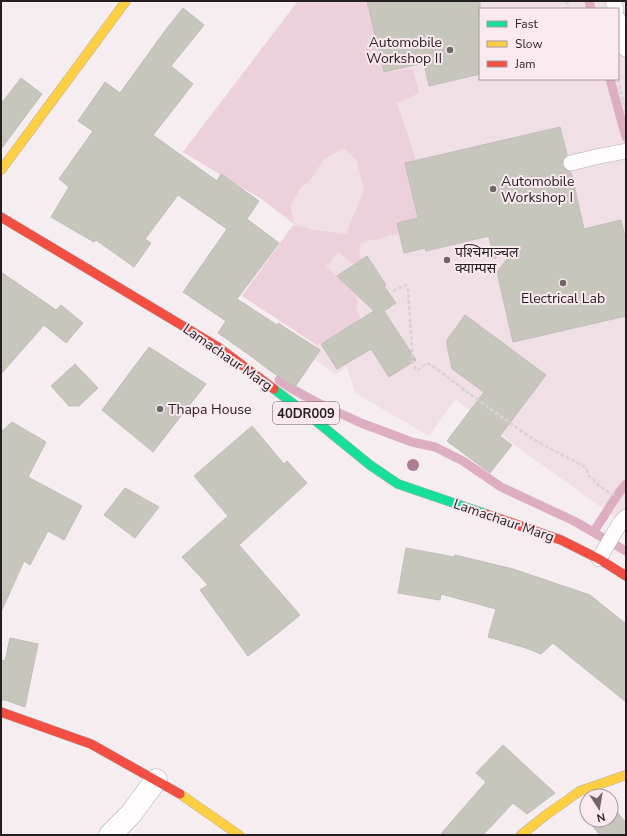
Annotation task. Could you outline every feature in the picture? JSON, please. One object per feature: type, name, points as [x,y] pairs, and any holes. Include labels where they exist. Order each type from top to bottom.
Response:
[{"type":"main road","points":[[1,170],[126,1]]},
{"type":"main road","name":"Lamachaur Marg","points":[[1,216],[218,347],[316,421],[370,465],[398,484],[561,540],[599,559],[626,576]]},
{"type":"main road","points":[[1,712],[92,744],[177,792],[240,835]]},
{"type":"main road","points":[[521,835],[580,791],[626,775]]},
{"type":"street","points":[[110,835],[131,814],[156,780]]},
{"type":"lane","points":[[619,23],[626,49]]},
{"type":"lane","points":[[571,163],[626,151]]},
{"type":"lane","points":[[599,559],[620,523],[626,517]]},
{"type":"path","points":[[618,80],[626,114]]},
{"type":"path","points":[[394,291],[406,285],[408,289],[413,364],[416,370],[427,363],[437,369],[524,433],[586,468],[589,476],[597,484],[611,494],[618,496]]},
{"type":"shaded area","name":"पश्‍चिमाञ्‍चल क्याम्पस","points":[[298,1],[626,1],[626,528],[604,509],[524,452],[455,399],[429,436],[355,393],[347,367],[336,374],[313,359],[316,345],[242,296],[294,224],[263,200],[183,152]]},
{"type":"shaded area","points":[[298,1],[367,1],[383,73],[413,69],[419,93],[397,103],[416,159],[405,163],[417,218],[397,223],[399,233],[361,243],[359,251],[362,260],[354,264],[351,263],[339,252],[326,266],[350,288],[357,298],[358,303],[356,309],[360,318],[356,321],[362,333],[349,347],[339,332],[317,345],[242,296],[294,224],[263,200],[183,152]],"holes":[[[344,148],[357,161],[364,190],[346,234],[315,230],[294,225],[290,205],[301,188],[312,178],[324,159]]]},
{"type":"building","name":"Automobile Workshop II","points":[[367,1],[480,1],[479,74],[429,86],[424,63],[384,72]]},
{"type":"building","points":[[183,8],[204,25],[171,66],[193,84],[153,135],[217,181],[221,174],[259,201],[247,219],[279,243],[237,299],[277,325],[278,323],[320,350],[295,387],[218,333],[226,321],[183,292],[227,229],[178,195],[145,239],[151,243],[134,267],[96,240],[94,242],[51,217],[69,187],[59,179],[93,131],[78,121],[105,82],[120,93]]},
{"type":"building","points":[[21,78],[42,94],[1,149],[1,104]]},
{"type":"building","points":[[560,127],[567,155],[563,160],[562,165],[565,169],[571,172],[584,229],[621,220],[626,241],[626,316],[513,342],[497,272],[519,243],[494,259],[489,236],[426,251],[425,248],[404,253],[397,223],[418,218],[405,163]]},
{"type":"building","points":[[367,256],[386,285],[384,286],[396,303],[384,311],[416,360],[389,377],[371,349],[337,369],[321,344],[374,311],[337,276]]},
{"type":"building","points":[[1,272],[56,310],[61,305],[83,323],[66,343],[44,325],[1,374]]},
{"type":"building","points":[[465,315],[546,375],[500,436],[512,445],[490,473],[447,441],[484,392],[452,369],[447,340]]},
{"type":"building","name":"Thapa House","points":[[149,347],[206,384],[153,452],[102,410]]},
{"type":"building","points":[[75,364],[98,388],[79,406],[69,406],[51,386]]},
{"type":"building","points":[[12,422],[46,442],[28,477],[82,506],[64,540],[48,531],[30,565],[24,561],[1,612],[1,432]]},
{"type":"building","points":[[252,426],[284,464],[287,461],[307,483],[239,545],[300,615],[248,656],[200,590],[208,585],[182,557],[228,516],[194,476]]},
{"type":"building","points":[[125,488],[159,507],[135,538],[104,515]]},
{"type":"building","points":[[406,548],[454,557],[455,555],[513,569],[590,595],[626,624],[626,702],[553,643],[541,654],[488,637],[496,609],[441,594],[440,600],[398,593]]},
{"type":"building","points":[[10,638],[38,644],[25,707],[1,700],[1,660],[5,661]]},
{"type":"building","points":[[503,745],[555,793],[527,814],[513,803],[483,835],[440,835],[486,782],[476,773]]},
{"type":"building","points":[[619,814],[626,823],[626,835],[600,835],[594,828],[619,828]]},
{"type":"waterway","points":[[589,1],[591,8]]},
{"type":"waterway","points":[[610,80],[626,137]]},
{"type":"waterway","points":[[279,380],[292,389],[322,405],[361,423],[412,442],[435,447],[463,461],[501,487],[574,521],[626,551]]},
{"type":"waterway","points":[[593,532],[626,484]]},
{"type":"traffic: fast","points":[[274,389],[370,465],[398,484],[486,514]]},
{"type":"traffic: slow","points":[[1,170],[126,1]]},
{"type":"traffic: slow","points":[[521,835],[580,791],[626,775]]},
{"type":"traffic: slow","points":[[180,794],[239,835]]},
{"type":"traffic: jam","points":[[1,217],[218,347],[274,389]]},
{"type":"traffic: jam","points":[[486,514],[561,540],[599,559],[626,576]]},
{"type":"traffic: jam","points":[[1,712],[91,744],[180,794]]},
{"type":"place","name":"Automobile Workshop II","points":[[450,50]]},
{"type":"place","name":"Automobile Workshop I","points":[[493,189]]},
{"type":"place","name":"पश्‍चिमाञ्‍चल क्याम्पस","points":[[447,260]]},
{"type":"place","name":"Electrical Lab","points":[[563,283]]},
{"type":"place","name":"Thapa House","points":[[160,409]]}]
